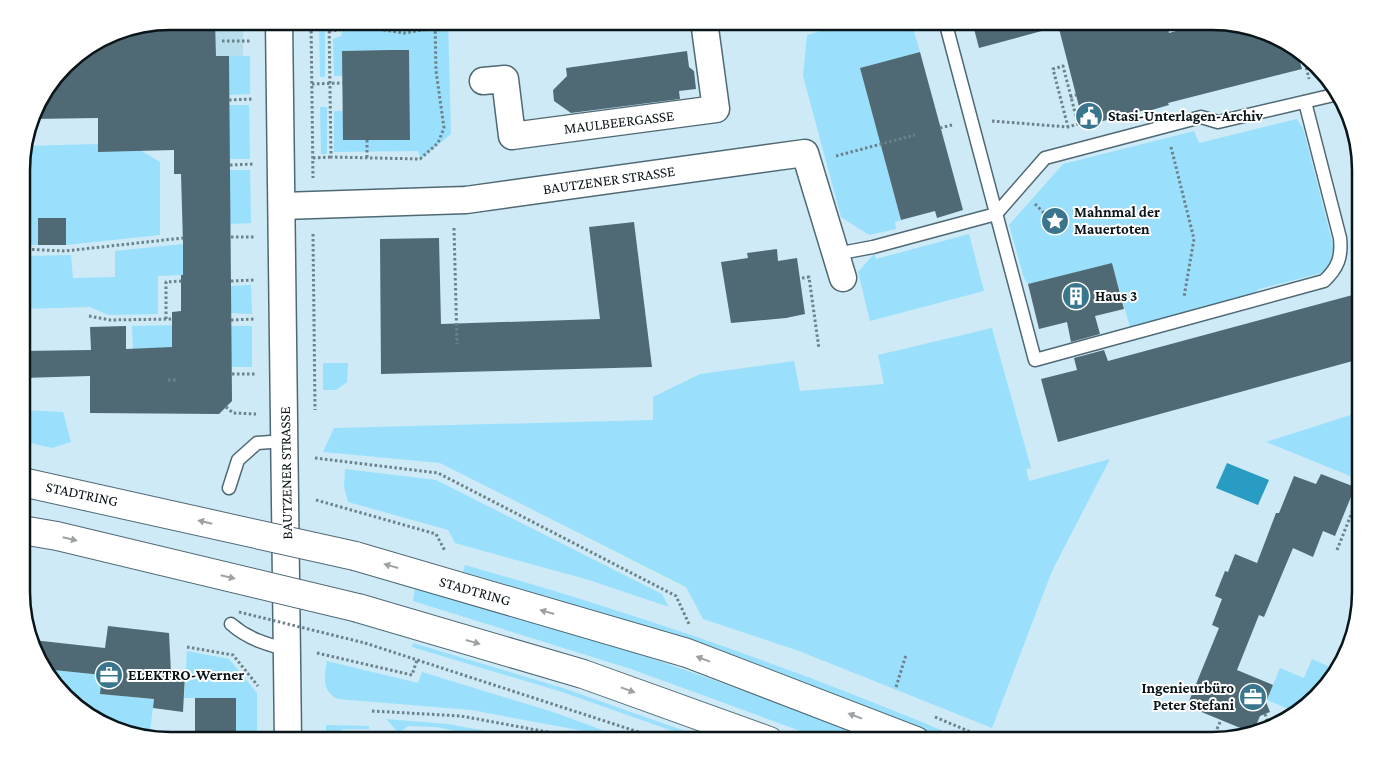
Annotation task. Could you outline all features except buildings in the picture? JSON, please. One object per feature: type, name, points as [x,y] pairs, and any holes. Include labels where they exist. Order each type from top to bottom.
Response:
[{"type":"main road","name":"STADTRING","points":[[30,484],[355,556],[687,653],[895,732]]},
{"type":"main road","points":[[30,531],[67,538],[358,608],[583,674],[744,732]]},
{"type":"street","name":"BAUTZENER STRASSE","points":[[279,30],[288,732]]},
{"type":"street","name":"MAULBEERGASSE","points":[[483,81],[505,78],[512,136],[716,110],[705,30]]},
{"type":"street","name":"BAUTZENER STRASSE","points":[[282,206],[466,200],[805,153],[839,266]]},
{"type":"lane","points":[[947,30],[1035,360],[1324,282],[1334,272],[1342,257],[1340,238],[1305,102]]},
{"type":"lane","points":[[839,266],[873,247],[996,214],[1044,158],[1201,117],[1218,122],[1305,102],[1329,94]]},
{"type":"lane","points":[[230,488],[238,460],[257,443],[285,441]]},
{"type":"lane","points":[[231,624],[242,634],[259,642],[288,650]]},
{"type":"path","points":[[311,30],[315,420]]},
{"type":"path","points":[[331,158],[329,31],[338,30]]},
{"type":"path","points":[[384,30],[404,33],[423,30]]},
{"type":"path","points":[[313,158],[420,159],[438,143],[444,128],[436,71],[435,30]]},
{"type":"path","points":[[222,41],[253,41]]},
{"type":"path","points":[[940,128],[972,120],[1068,127],[1054,68],[1063,66],[1078,124]]},
{"type":"path","points":[[312,84],[343,83]]},
{"type":"path","points":[[1070,97],[1076,95]]},
{"type":"path","points":[[229,100],[253,99]]},
{"type":"path","points":[[1166,126],[1194,239],[1180,321]]},
{"type":"path","points":[[834,156],[915,135]]},
{"type":"path","points":[[367,140],[367,158]]},
{"type":"path","points":[[230,165],[254,164]]},
{"type":"path","points":[[1018,187],[1054,224]]},
{"type":"path","points":[[454,228],[457,344]]},
{"type":"path","points":[[230,238],[256,237]]},
{"type":"path","points":[[30,249],[65,251],[183,238]]},
{"type":"path","points":[[802,278],[809,277],[819,349]]},
{"type":"path","points":[[231,281],[256,280]]},
{"type":"path","points":[[166,319],[166,282],[181,281]]},
{"type":"path","points":[[89,316],[110,320],[172,319]]},
{"type":"path","points":[[231,320],[256,320]]},
{"type":"path","points":[[232,374],[256,374]]},
{"type":"path","points":[[168,380],[176,380]]},
{"type":"path","points":[[226,407],[233,413],[256,414]]},
{"type":"path","points":[[315,448],[315,466]]},
{"type":"path","points":[[314,458],[438,473],[676,596],[690,625]]},
{"type":"path","points":[[315,492],[316,510]]},
{"type":"path","points":[[316,500],[436,534],[445,551]]},
{"type":"path","points":[[1337,550],[1352,512]]},
{"type":"path","points":[[317,624],[317,634]]},
{"type":"path","points":[[317,644],[317,662]]},
{"type":"path","points":[[365,644],[638,732]]},
{"type":"path","points":[[187,647],[233,655],[260,688]]},
{"type":"path","points":[[317,653],[412,675],[417,660]]},
{"type":"path","points":[[896,687],[906,655]]},
{"type":"path","points":[[372,711],[461,716],[547,732]]},
{"type":"path","points":[[1265,714],[1267,721]]},
{"type":"path","points":[[1218,729],[1221,720]]},
{"type":"shaded area","points":[[172,30],[243,30],[243,56],[179,57]]},
{"type":"shaded area","points":[[319,30],[325,30],[325,77],[320,77]]},
{"type":"shaded area","points":[[343,30],[448,30],[451,134],[421,159],[418,151],[334,152],[334,111],[343,111],[343,140],[410,139],[409,50],[342,51],[343,76],[334,76],[333,39],[341,36]]},
{"type":"shaded area","points":[[824,30],[914,30],[920,52],[860,68],[875,124],[910,115],[921,155],[886,165],[901,220],[895,222],[896,229],[869,235],[841,217],[803,76],[807,35]]},
{"type":"shaded area","points":[[229,56],[250,56],[250,94],[229,95]]},
{"type":"shaded area","points":[[229,105],[249,105],[250,159],[229,159]]},
{"type":"shaded area","points":[[320,107],[327,107],[327,154],[321,154]]},
{"type":"shaded area","points":[[1297,119],[1303,128],[1334,249],[1332,261],[1325,272],[1259,289],[1252,295],[1130,327],[1112,264],[1028,284],[1024,278],[1009,225],[1063,164],[1194,131],[1199,143]]},
{"type":"shaded area","points":[[98,144],[140,150],[160,162],[160,235],[66,245],[66,218],[38,218],[38,245],[30,245],[30,170],[32,146]]},
{"type":"shaded area","points":[[229,170],[250,170],[251,223],[230,224]]},
{"type":"shaded area","points":[[969,234],[984,291],[870,321],[858,272],[874,254],[876,259]]},
{"type":"shaded area","points":[[183,244],[183,275],[158,276],[158,314],[108,315],[90,307],[30,309],[30,256],[71,255],[73,278],[115,277],[115,251]]},
{"type":"shaded area","points":[[251,285],[252,314],[231,313],[231,286]]},
{"type":"shaded area","points":[[181,325],[182,347],[133,349],[132,326]]},
{"type":"shaded area","points":[[231,326],[252,326],[252,367],[231,367]]},
{"type":"shaded area","points":[[992,328],[1031,468],[1026,469],[1029,481],[1110,459],[1052,571],[992,728],[799,651],[703,619],[686,587],[440,463],[323,452],[334,428],[653,420],[653,397],[700,374],[794,361],[800,391],[884,384],[878,355]]},
{"type":"shaded area","points":[[323,363],[348,363],[347,382],[336,390],[323,390]]},
{"type":"shaded area","points":[[30,410],[63,412],[71,442],[52,448],[30,443]]},
{"type":"shaded area","points":[[1352,415],[1352,477],[1266,442]]},
{"type":"shaded area","points":[[1227,463],[1269,480],[1258,505],[1216,488]]},
{"type":"shaded area","points":[[345,469],[436,480],[662,594],[669,607],[589,580],[455,543],[448,530],[348,502],[344,487]]},
{"type":"shaded area","points":[[465,565],[656,623],[781,667],[946,732],[929,732],[894,717],[690,641],[463,572]]},
{"type":"shaded area","points":[[415,587],[552,626],[725,684],[853,732],[803,732],[631,669],[413,601]]},
{"type":"shaded area","points":[[413,643],[563,688],[688,732],[675,732],[562,692],[412,647]]},
{"type":"shaded area","points":[[187,651],[229,659],[257,693],[257,732],[227,732],[195,698],[184,698]]},
{"type":"shaded area","points":[[1312,659],[1330,667],[1311,691],[1288,709],[1267,700],[1280,668],[1304,678]]},
{"type":"shaded area","points":[[327,661],[418,683],[422,672],[556,713],[608,732],[589,732],[471,710],[338,699],[327,688],[325,673]]},
{"type":"shaded area","points":[[54,670],[102,675],[101,694],[154,699],[150,731],[134,727],[117,721],[92,708],[78,697]]},
{"type":"shaded area","points":[[386,719],[448,724],[491,732],[461,732],[436,727],[408,726],[398,732]]},
{"type":"shaded area","points":[[326,725],[369,726],[369,729],[342,729],[342,732],[326,732]]},
{"type":"place","name":"Stasi-Unterlagen-Archiv","points":[[1089,116]]},
{"type":"place","name":"Mahnmal der Mauertoten","points":[[1055,221]]},
{"type":"place","name":"Haus 3","points":[[1076,296]]},
{"type":"place","name":"ELEKTRO-Werner","points":[[109,675]]},
{"type":"place","name":"Ingenieurbüro Peter Stefani","points":[[1253,697]]}]
